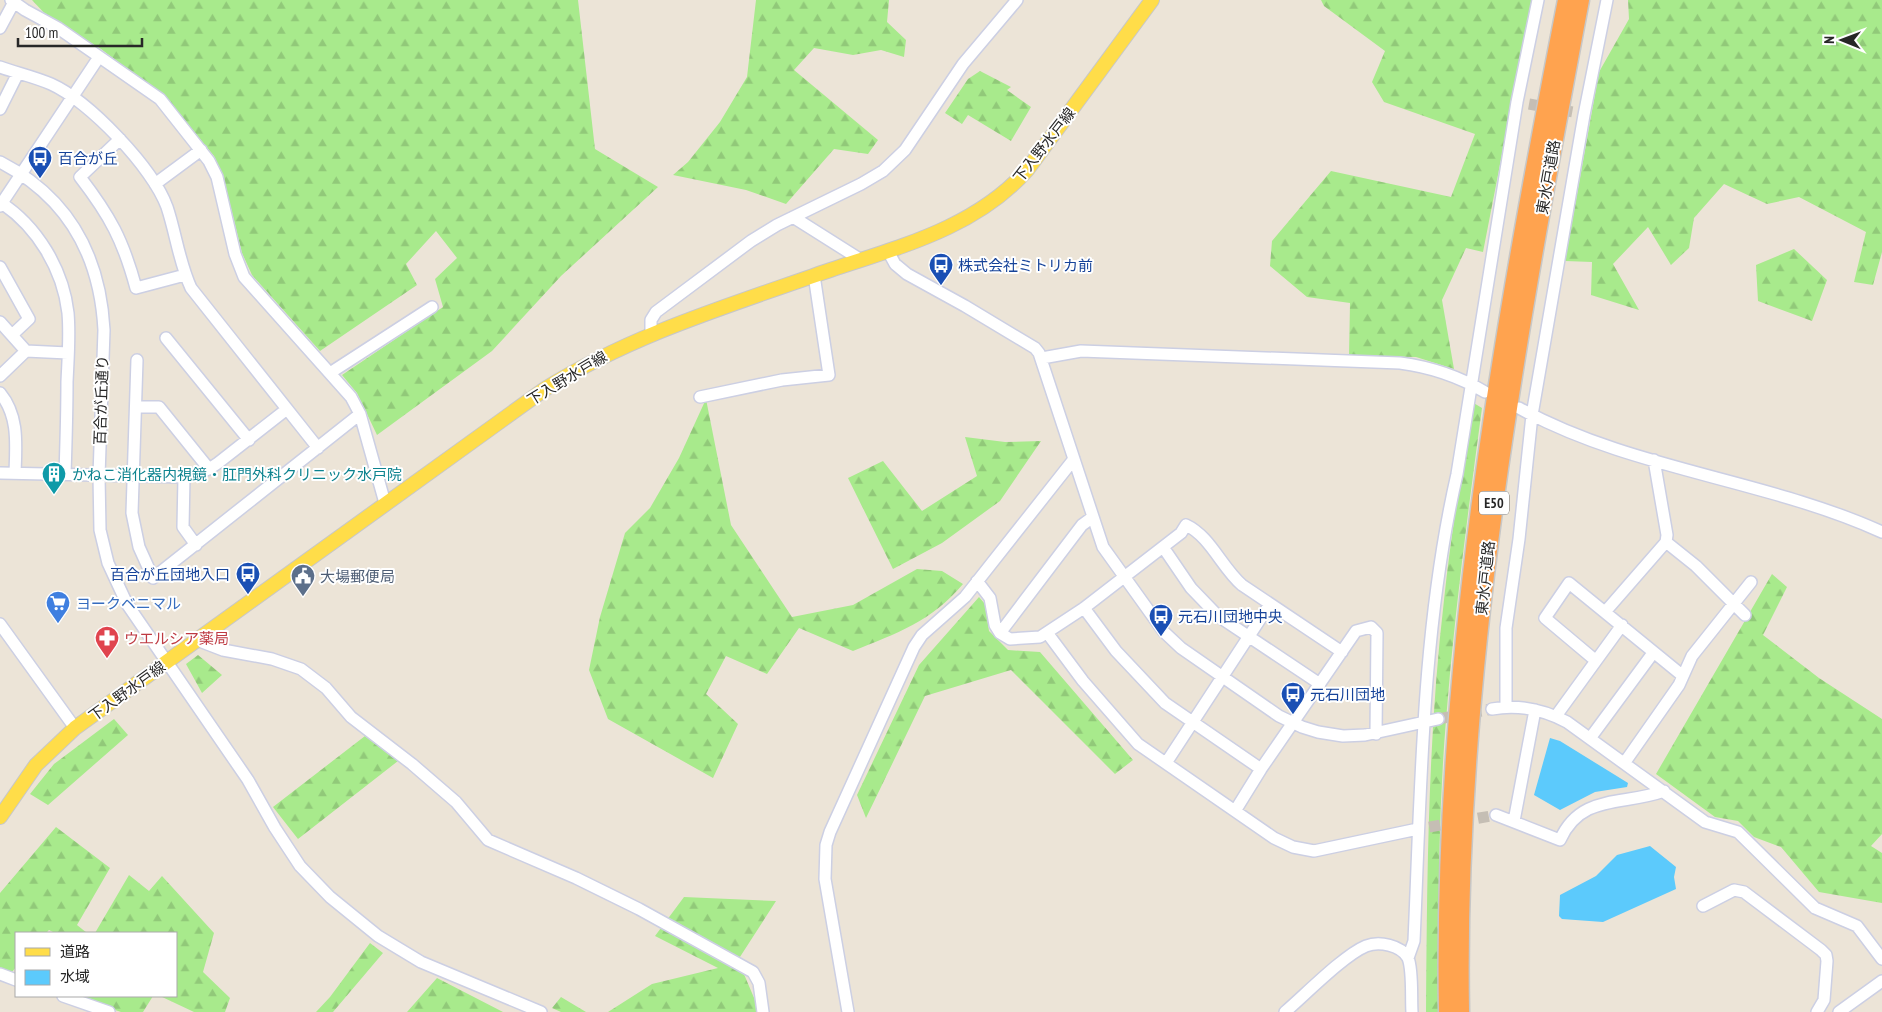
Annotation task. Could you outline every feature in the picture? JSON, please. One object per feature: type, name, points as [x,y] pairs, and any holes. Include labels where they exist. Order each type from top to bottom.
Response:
[{"type":"highway","name":"東水戸道路","points":[[1448,1012],[1448,887],[1451,807],[1467,604],[1504,335],[1566,0]]},
{"type":"highway","name":"東水戸道路","points":[[1461,1012],[1462,887],[1466,806],[1473,702],[1494,498],[1519,337],[1580,0]]},
{"type":"main road","name":"下入野水戸線","points":[[2,810],[45,754],[75,728],[545,389],[603,355],[651,334],[814,275],[888,251],[969,218],[1006,192],[1027,170],[1152,0]]},
{"type":"street","points":[[651,334],[651,320],[656,312],[751,241],[793,217],[861,184],[883,171],[905,150],[963,64],[1018,0]]},
{"type":"street","points":[[1412,1012],[1408,958],[1414,941],[1424,723],[1435,610],[1470,383],[1523,103],[1538,0]]},
{"type":"street","points":[[1506,707],[1506,628],[1519,539],[1532,415],[1578,113],[1606,0]]},
{"type":"street","points":[[2,20],[12,1],[58,28],[160,99],[201,150],[217,177],[235,254],[244,277],[351,397],[360,414],[386,504]]},
{"type":"street","points":[[65,474],[68,312],[65,295],[54,265],[36,236],[22,220],[1,203],[99,57]]},
{"type":"street","points":[[0,67],[51,84],[72,97],[120,139],[155,184],[166,206],[185,275],[205,307],[318,448]]},
{"type":"street","points":[[0,109],[18,73]]},
{"type":"street","points":[[120,139],[80,177],[104,208],[120,239],[136,288],[185,275]]},
{"type":"street","points":[[155,184],[201,150]]},
{"type":"street","name":"百合が丘通り","points":[[0,162],[22,173],[49,196],[70,220],[84,245],[96,275],[103,308],[104,330],[98,476],[100,530],[108,562],[127,604],[248,780],[274,828],[295,858],[330,897],[378,936],[422,962],[541,1012]]},
{"type":"street","points":[[793,217],[861,260]]},
{"type":"street","points":[[888,251],[900,270],[965,306],[1034,348],[1042,358],[1103,548],[1164,632],[1193,658],[1294,724],[1331,735],[1354,736],[1376,734],[1438,719]]},
{"type":"street","points":[[0,267],[29,319],[12,335]]},
{"type":"street","points":[[700,397],[782,380],[829,375],[814,275]]},
{"type":"street","points":[[330,373],[432,307]]},
{"type":"street","points":[[0,322],[26,351],[68,353]]},
{"type":"street","points":[[166,338],[249,440]]},
{"type":"street","points":[[0,376],[26,351]]},
{"type":"street","points":[[1042,358],[1081,351],[1400,363],[1433,369],[1470,383],[1485,392]]},
{"type":"street","points":[[138,360],[133,477],[134,529],[145,564],[153,578],[360,414]]},
{"type":"street","points":[[0,393],[8,404],[16,426],[16,473]]},
{"type":"street","points":[[136,407],[159,407],[209,469]]},
{"type":"street","points":[[1519,408],[1586,440],[1808,503],[1882,532]]},
{"type":"street","points":[[0,473],[184,477],[209,469],[287,409]]},
{"type":"street","points":[[848,1012],[825,879],[824,863],[828,838],[906,660],[922,635],[965,597],[1074,459]]},
{"type":"street","points":[[1605,612],[1666,542],[1667,535],[1654,460]]},
{"type":"street","points":[[184,477],[183,528],[196,545]]},
{"type":"street","points":[[1000,633],[1082,525],[1093,517]]},
{"type":"street","points":[[977,581],[990,598],[995,625],[1000,633],[1010,639],[1018,640],[1048,634],[1181,533],[1186,525],[1196,529],[1232,576],[1342,652]]},
{"type":"street","points":[[1666,542],[1696,566],[1745,615]]},
{"type":"street","points":[[1162,547],[1202,602],[1249,638],[1320,684]]},
{"type":"street","points":[[1624,762],[1680,686],[1692,656],[1751,582]]},
{"type":"street","points":[[1595,660],[1545,618],[1569,584],[1683,676]]},
{"type":"street","points":[[1166,762],[1270,604]]},
{"type":"street","points":[[1084,608],[1116,651],[1165,703],[1261,769]]},
{"type":"street","points":[[0,624],[75,728]]},
{"type":"street","points":[[1556,716],[1622,625]]},
{"type":"street","points":[[1235,811],[1261,769],[1294,724],[1356,631],[1372,627],[1377,632],[1376,734]]},
{"type":"street","points":[[1048,634],[1083,681],[1138,744],[1274,838],[1305,850],[1326,850],[1413,830]]},
{"type":"street","points":[[197,640],[223,650],[287,663],[313,676],[351,717],[412,764],[456,802],[488,840],[576,878],[639,909],[753,972],[759,983],[763,1012]]},
{"type":"street","points":[[1591,737],[1653,653]]},
{"type":"street","points":[[1492,709],[1506,707],[1535,710],[1556,716],[1591,737],[1705,822],[1713,826],[1730,829],[1744,838],[1815,908],[1857,926],[1882,959]]},
{"type":"street","points":[[1514,821],[1535,710]]},
{"type":"street","points":[[1496,815],[1560,840],[1576,815],[1601,803],[1650,796],[1664,791]]},
{"type":"street","points":[[1703,906],[1734,890],[1744,892],[1821,950],[1826,955],[1827,961],[1824,1000],[1817,1012]]},
{"type":"street","points":[[1286,1012],[1365,946],[1377,944],[1390,945],[1400,950],[1408,958]]},
{"type":"street","points":[[0,974],[15,980]]},
{"type":"street","points":[[1839,1012],[1882,981]]},
{"type":"street","points":[[65,997],[109,1012]]},
{"type":"green space","points":[[32,0],[578,0],[595,149],[658,187],[561,276],[492,351],[377,435],[357,393],[342,375],[443,307],[435,279],[457,258],[436,231],[406,264],[417,285],[320,351],[252,275],[242,253],[223,176],[214,156],[168,100],[101,49],[47,16]]},
{"type":"green space","points":[[756,0],[889,0],[887,22],[906,40],[904,57],[881,50],[853,55],[814,48],[794,70],[878,140],[868,154],[834,149],[786,204],[746,190],[673,175],[688,162],[720,122],[747,77]]},
{"type":"green space","points":[[1321,0],[1532,0],[1483,252],[1466,248],[1442,300],[1454,369],[1416,357],[1349,356],[1350,303],[1307,297],[1270,266],[1272,241],[1331,171],[1451,197],[1475,134],[1384,102],[1372,82],[1385,51],[1324,6]]},
{"type":"green space","points":[[1628,0],[1882,0],[1882,252],[1873,285],[1854,282],[1866,232],[1799,197],[1767,204],[1724,184],[1694,218],[1689,248],[1671,265],[1648,227],[1613,264],[1639,310],[1591,295],[1592,262],[1565,261],[1599,72],[1629,19]]},
{"type":"green space","points":[[980,71],[1011,87],[1007,90],[1031,107],[1011,141],[968,115],[962,124],[945,113],[968,79]]},
{"type":"green space","points":[[1794,249],[1827,280],[1812,321],[1758,301],[1756,265]]},
{"type":"green space","points":[[706,399],[731,525],[792,617],[853,605],[917,569],[942,571],[963,584],[951,597],[926,617],[899,632],[853,651],[799,628],[767,674],[726,656],[706,694],[738,724],[713,778],[608,719],[589,670],[600,617],[625,533],[650,508],[679,458]]},
{"type":"green space","points":[[1472,402],[1482,408],[1457,603],[1443,756],[1439,866],[1439,1012],[1426,1012],[1428,857],[1435,702],[1447,575]]},
{"type":"green space","points":[[965,437],[1005,442],[1041,441],[1000,501],[942,543],[893,569],[848,478],[883,461],[922,511],[977,476]]},
{"type":"green space","points":[[1772,574],[1787,587],[1763,635],[1819,678],[1882,719],[1882,834],[1871,846],[1882,853],[1882,903],[1819,892],[1781,847],[1754,837],[1738,821],[1715,817],[1656,774]]},
{"type":"green space","points":[[979,597],[985,604],[989,631],[1008,650],[1040,652],[1133,760],[1115,774],[1011,670],[925,696],[866,818],[857,795],[919,665]]},
{"type":"green space","points":[[198,655],[222,675],[202,693],[186,664]]},
{"type":"green space","points":[[114,719],[128,735],[48,805],[30,794],[54,764]]},
{"type":"green space","points":[[365,736],[398,761],[298,839],[273,807]]},
{"type":"green space","points":[[56,827],[110,868],[77,925],[86,932],[53,932],[49,930],[47,932],[15,932],[15,968],[12,972],[0,967],[0,893]]},
{"type":"green space","points":[[129,875],[149,891],[162,876],[214,933],[203,972],[230,998],[225,1012],[194,1012],[162,997],[178,997],[178,932],[96,932]]},
{"type":"green space","points":[[684,897],[776,901],[738,960],[760,1012],[608,1012],[652,984],[718,968],[655,936]]},
{"type":"green space","points":[[370,943],[383,953],[333,1012],[316,1012],[330,997]]},
{"type":"green space","points":[[437,978],[503,1012],[407,1012]]},
{"type":"green space","points":[[77,997],[152,997],[143,1012],[121,1012]]},
{"type":"green space","points":[[561,997],[586,1012],[561,1012],[552,1008]]},
{"type":"water","points":[[1550,738],[1560,741],[1628,783],[1627,787],[1595,792],[1560,810],[1534,795]]},
{"type":"water","points":[[1650,846],[1676,867],[1674,877],[1676,889],[1603,922],[1562,919],[1559,916],[1560,895],[1596,876],[1617,855]]},
{"type":"tunnel","points":[[1529,104],[1573,112]]},
{"type":"tunnel","points":[[1438,719],[1492,709]]},
{"type":"tunnel","points":[[1413,830],[1496,815]]},
{"type":"place","name":"百合が丘","points":[[40,179]]},
{"type":"place","name":"株式会社ミトリカ前","points":[[941,286]]},
{"type":"place","name":"かねこ消化器内視鏡・肛門外科クリニック水戸院","points":[[54,495]]},
{"type":"place","name":"百合が丘団地入口","points":[[248,595]]},
{"type":"place","name":"大場郵便局","points":[[303,597]]},
{"type":"place","name":"ヨークベニマル","points":[[58,624]]},
{"type":"place","name":"元石川団地中央","points":[[1161,637]]},
{"type":"place","name":"ウエルシア薬局","points":[[107,659]]},
{"type":"place","name":"元石川団地","points":[[1293,715]]}]
